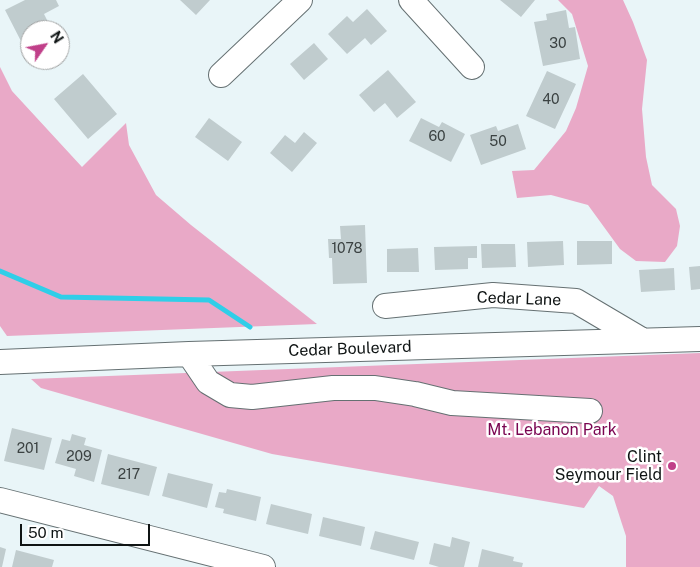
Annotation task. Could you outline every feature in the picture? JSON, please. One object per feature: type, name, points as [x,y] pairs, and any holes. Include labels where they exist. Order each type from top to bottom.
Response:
[{"type":"street","points":[[221,75],[300,0]]},
{"type":"street","points":[[411,0],[472,67]]},
{"type":"street","name":"Cedar Lane","points":[[385,306],[493,296],[576,301],[642,340]]},
{"type":"street","name":"Cedar Boulevard","points":[[0,362],[189,354],[700,339]]},
{"type":"street","points":[[189,354],[208,382],[230,395],[252,397],[324,388],[375,388],[415,394],[452,403],[590,411]]},
{"type":"street","points":[[0,500],[263,567]]},
{"type":"green space","points":[[558,0],[623,0],[633,22],[647,60],[642,109],[646,157],[652,185],[676,209],[680,226],[677,246],[665,262],[636,261],[620,249],[588,205],[551,195],[517,198],[512,171],[534,170],[566,131],[576,108],[588,66],[572,14]]},
{"type":"green space","points":[[0,67],[12,91],[82,167],[126,123],[129,145],[156,195],[191,225],[317,324],[7,336],[0,326]]},
{"type":"green space","name":"Mt. Lebanon Park","points":[[700,353],[700,567],[626,567],[626,536],[613,496],[599,486],[584,508],[272,454],[41,388],[31,379]]},
{"type":"building","points":[[25,0],[56,0],[59,6],[44,14],[47,20],[20,20],[20,39],[5,10]]},
{"type":"building","points":[[180,0],[210,0],[196,15]]},
{"type":"building","points":[[500,0],[535,0],[521,17]]},
{"type":"building","points":[[367,9],[387,31],[371,45],[365,38],[347,54],[328,34],[347,16],[353,22]]},
{"type":"building","points":[[566,10],[569,28],[575,27],[580,59],[543,66],[534,22],[547,20],[546,14]]},
{"type":"building","points":[[314,43],[328,59],[304,80],[290,64]]},
{"type":"building","points":[[388,70],[416,102],[397,118],[385,103],[374,112],[359,95]]},
{"type":"building","points":[[547,71],[576,84],[555,129],[526,116]]},
{"type":"building","points":[[83,74],[117,114],[88,139],[54,99]]},
{"type":"building","points":[[209,118],[242,142],[228,161],[195,137]]},
{"type":"building","points":[[421,118],[439,127],[442,122],[465,134],[451,162],[409,141]]},
{"type":"building","points":[[518,124],[526,149],[481,165],[470,135],[496,126],[498,131]]},
{"type":"building","points":[[304,132],[317,143],[292,172],[270,153],[285,135],[295,143]]},
{"type":"building","points":[[365,225],[367,283],[333,284],[332,258],[329,258],[328,239],[341,239],[340,226]]},
{"type":"building","points":[[563,241],[564,265],[528,267],[527,242]]},
{"type":"building","points":[[577,241],[612,241],[612,264],[577,265]]},
{"type":"building","points":[[481,244],[515,244],[516,267],[482,268]]},
{"type":"building","points":[[477,246],[477,258],[468,258],[468,269],[435,270],[434,247]]},
{"type":"building","points":[[418,248],[419,272],[387,272],[387,249]]},
{"type":"building","points":[[700,266],[700,289],[691,290],[689,267]]},
{"type":"building","points":[[674,268],[675,290],[641,292],[639,270]]},
{"type":"building","points":[[12,428],[52,438],[44,470],[4,461]]},
{"type":"building","points":[[72,434],[86,438],[84,445],[102,450],[94,482],[74,476],[76,469],[55,463],[62,439],[70,441]]},
{"type":"building","points":[[108,454],[157,467],[149,496],[101,484]]},
{"type":"building","points":[[168,473],[213,484],[207,508],[162,496]]},
{"type":"building","points":[[227,489],[261,497],[256,521],[223,513],[224,509],[215,507],[219,492],[226,493]]},
{"type":"building","points":[[271,504],[312,514],[308,534],[266,524]]},
{"type":"building","points":[[323,517],[365,527],[361,546],[319,536]]},
{"type":"building","points":[[375,531],[419,542],[414,560],[370,549]]},
{"type":"building","points":[[452,537],[470,542],[464,567],[439,567],[429,564],[434,543],[450,547]]},
{"type":"building","points":[[0,547],[6,549],[2,567],[0,567]]},
{"type":"building","points":[[482,549],[514,557],[513,561],[523,563],[522,567],[478,567]]},
{"type":"building","points":[[16,550],[54,560],[52,567],[12,567]]},
{"type":"waterway","points":[[0,271],[61,297],[209,300],[250,327]]},
{"type":"place","name":"Clint Seymour Field","points":[[672,466]]}]
